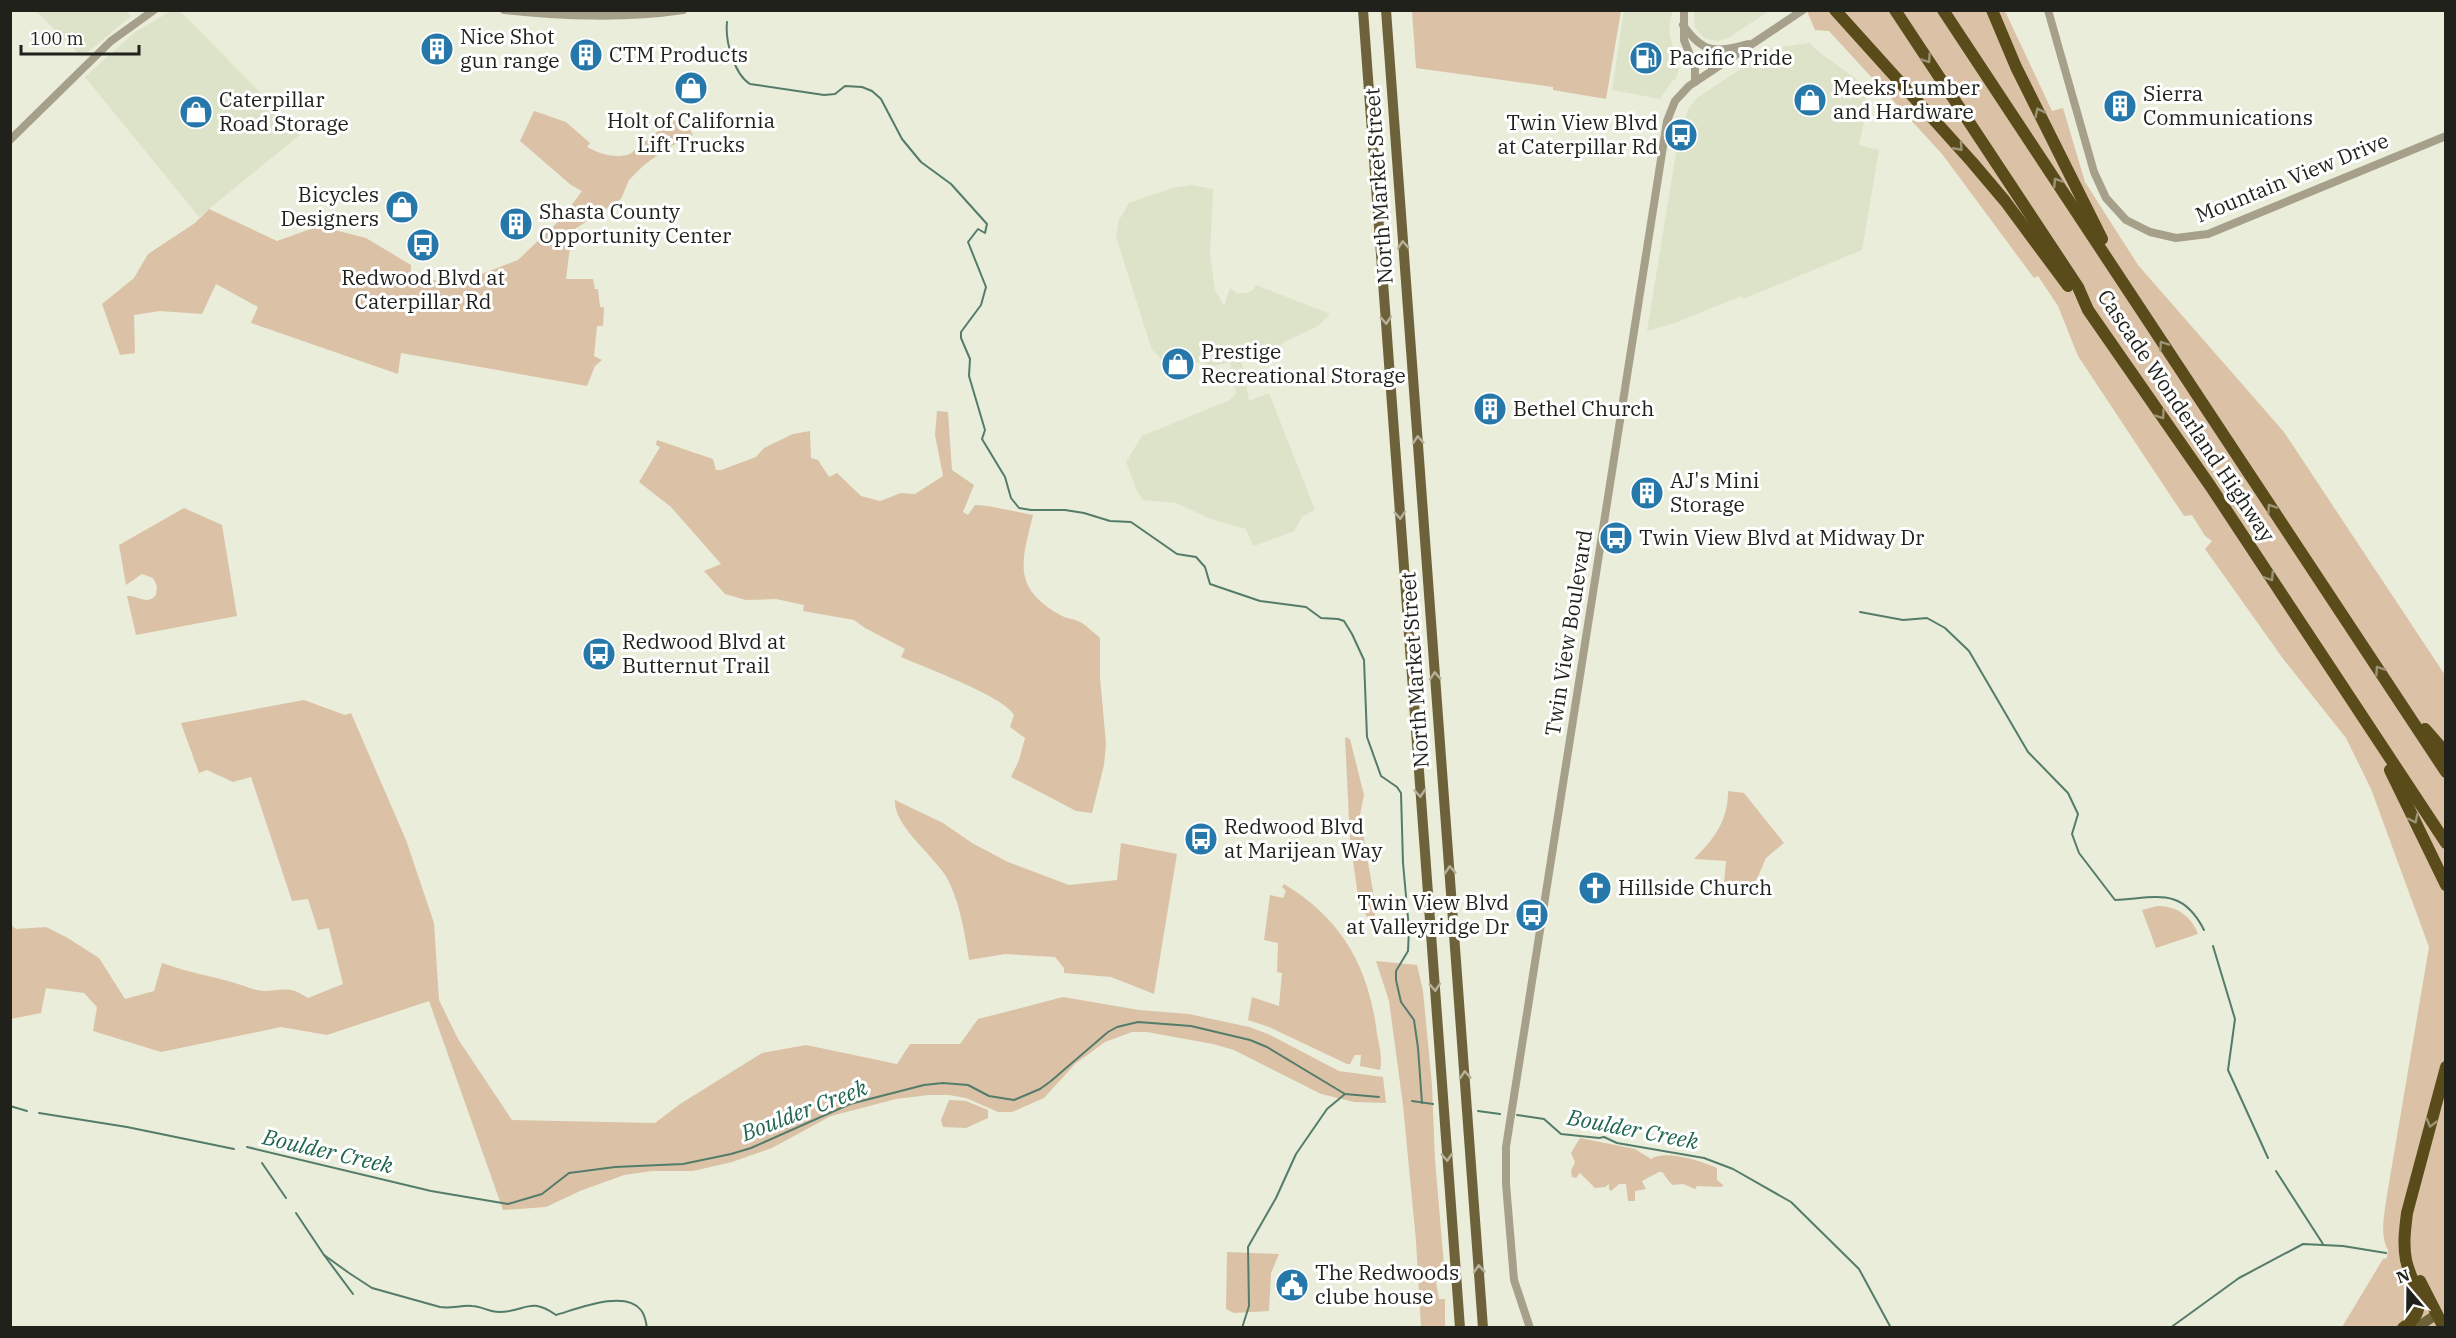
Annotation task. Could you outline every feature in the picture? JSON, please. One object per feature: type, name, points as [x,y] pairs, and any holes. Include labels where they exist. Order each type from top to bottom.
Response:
[{"type":"highway","points":[[1834,10],[1972,162],[2005,201],[2088,310]]},
{"type":"highway","name":"Cascade Wonderland Highway","points":[[1895,10],[2078,287],[2088,310],[2211,487],[2445,843]]},
{"type":"highway","name":"Cascade Wonderland Highway","points":[[1943,10],[2445,772]]},
{"type":"highway","points":[[1992,10],[2016,67],[2090,213],[2119,279]]},
{"type":"highway","points":[[2395,694],[2445,753]]},
{"type":"highway","points":[[2370,729],[2445,885]]},
{"type":"highway","points":[[2403,1328],[2416,1318],[2419,1303],[2404,1244],[2407,1213],[2445,1067]]},
{"type":"highway","points":[[2404,1244],[2416,1274],[2444,1328]]},
{"type":"main road","name":"North Market Street","points":[[1363,10],[1460,1328]]},
{"type":"main road","name":"North Market Street","points":[[1386,10],[1483,1328]]},
{"type":"main road","points":[[2416,1328],[2437,1314]]},
{"type":"street","points":[[10,140],[111,41],[154,10]]},
{"type":"street","points":[[504,10],[580,16],[648,14],[683,10]]},
{"type":"street","points":[[1684,10],[1684,40],[1695,68],[1695,82]]},
{"type":"street","name":"Twin View Boulevard","points":[[1530,1328],[1514,1280],[1505,1172],[1509,1129],[1667,120],[1678,98],[1695,82],[1803,10]]},
{"type":"street","name":"Mountain View Drive","points":[[2048,10],[2100,187],[2121,215],[2139,228],[2156,234],[2183,238],[2208,234],[2445,136]]},
{"type":"street","points":[[1683,25],[1695,41],[1709,50],[1734,48],[1762,38]]},
{"type":"shaded area","points":[[1694,10],[1769,11],[1728,38],[1718,41],[1706,39],[1700,34],[1695,27]]},
{"type":"shaded area","points":[[36,11],[125,11],[131,16],[82,57]]},
{"type":"shaded area","name":"Caterpillar Road Storage","points":[[171,11],[180,11],[301,134],[199,217],[85,77],[134,33]]},
{"type":"shaded area","points":[[1412,11],[1621,11],[1606,99],[1553,90],[1553,87],[1416,68]]},
{"type":"shaded area","name":"Pacific Pride","points":[[1624,11],[1672,11],[1669,32],[1679,70],[1675,80],[1660,99],[1612,90]]},
{"type":"shaded area","points":[[1807,11],[2005,11],[2052,111],[2063,108],[2085,182],[2138,265],[2284,432],[2445,675],[2445,1327],[2342,1327],[2383,1259],[2387,1258],[2388,1250],[2383,1230],[2384,1215],[2429,947],[2371,789],[2346,738],[2284,660],[2205,549],[2212,541],[2205,536],[2192,515],[2184,516],[2078,356],[2058,306],[2038,276],[2034,278],[1942,154],[1829,31],[1815,30]]},
{"type":"shaded area","points":[[1809,43],[1876,93],[1865,96],[1868,104],[1859,145],[1879,150],[1862,250],[1743,299],[1741,296],[1675,323],[1647,331],[1677,147],[1688,109],[1697,98],[1772,48]]},
{"type":"shaded area","points":[[534,111],[566,122],[590,143],[587,147],[613,156],[630,154],[673,119],[687,125],[693,135],[666,149],[644,165],[629,180],[621,199],[572,231],[566,279],[593,279],[595,289],[598,289],[600,307],[604,307],[603,326],[597,326],[594,356],[602,360],[595,366],[587,386],[401,353],[398,374],[251,323],[258,307],[216,284],[202,314],[160,311],[134,315],[135,353],[120,355],[102,304],[134,278],[148,254],[195,223],[209,209],[277,241],[319,226],[366,238],[411,265],[411,276],[456,284],[518,260],[563,217],[582,191],[571,185],[520,141]]},
{"type":"shaded area","name":"Prestige Recreational Storage","points":[[1191,185],[1213,189],[1210,254],[1215,290],[1224,306],[1230,288],[1237,293],[1247,293],[1256,285],[1330,314],[1318,326],[1286,341],[1273,352],[1241,359],[1249,401],[1269,393],[1315,510],[1303,516],[1294,531],[1253,546],[1246,529],[1211,519],[1176,503],[1143,500],[1137,491],[1126,462],[1142,436],[1230,400],[1236,393],[1230,362],[1210,367],[1202,361],[1166,375],[1159,356],[1152,350],[1116,237],[1119,220],[1129,203],[1172,188]]},
{"type":"shaded area","points":[[937,411],[948,412],[952,470],[974,485],[963,512],[968,515],[975,505],[1033,515],[1024,559],[1027,583],[1044,605],[1063,616],[1082,623],[1100,638],[1100,677],[1106,744],[1104,765],[1092,813],[1076,811],[1011,777],[1025,738],[1010,727],[1014,715],[996,700],[963,683],[901,657],[905,649],[854,620],[803,611],[804,605],[776,599],[746,600],[725,594],[704,571],[721,564],[671,507],[639,482],[660,447],[656,445],[657,440],[713,459],[716,470],[721,470],[756,457],[764,448],[793,434],[810,431],[811,458],[818,460],[829,477],[837,473],[861,496],[880,501],[901,493],[915,494],[943,476],[935,435]]},
{"type":"shaded area","points":[[184,508],[222,525],[237,616],[136,635],[127,596],[149,600],[156,595],[157,586],[153,578],[142,574],[126,585],[119,545]]},
{"type":"shaded area","points":[[304,700],[345,715],[351,713],[406,840],[434,923],[439,1000],[458,1039],[512,1120],[655,1123],[680,1104],[762,1053],[806,1045],[897,1064],[910,1044],[960,1044],[978,1019],[1063,997],[1139,1010],[1189,1014],[1249,1027],[1268,1034],[1339,1071],[1383,1077],[1386,1103],[1354,1102],[1321,1094],[1234,1050],[1213,1044],[1147,1032],[1132,1032],[1105,1042],[1075,1064],[1044,1098],[1012,1112],[998,1112],[966,1098],[949,1095],[896,1099],[831,1116],[772,1148],[732,1162],[693,1171],[652,1171],[624,1175],[580,1191],[546,1207],[503,1210],[429,1001],[327,1035],[281,1027],[161,1052],[93,1031],[97,1007],[84,993],[46,988],[41,1013],[11,1019],[11,925],[16,929],[46,927],[99,958],[125,999],[154,991],[162,963],[258,990],[291,990],[308,998],[343,984],[329,928],[318,930],[308,899],[292,901],[251,777],[233,782],[207,770],[199,773],[181,723]]},
{"type":"shaded area","points":[[1345,737],[1350,739],[1364,795],[1360,815],[1376,909],[1373,923],[1359,903],[1350,840]]},
{"type":"shaded area","points":[[1728,791],[1744,793],[1784,843],[1766,858],[1757,879],[1752,884],[1723,894],[1721,887],[1724,884],[1726,861],[1694,859],[1708,844],[1723,820]]},
{"type":"shaded area","points":[[895,800],[943,823],[972,843],[1008,862],[1069,885],[1117,880],[1121,843],[1177,854],[1154,994],[1111,977],[1064,973],[1064,968],[1055,957],[1005,954],[969,960],[960,912],[950,884],[945,874],[901,821],[896,811]]},
{"type":"shaded area","points":[[1284,884],[1322,913],[1337,929],[1359,966],[1373,1010],[1380,1052],[1380,1070],[1360,1066],[1361,1055],[1355,1055],[1350,1064],[1347,1064],[1269,1027],[1248,1020],[1252,997],[1279,1006],[1282,973],[1277,972],[1278,943],[1264,940],[1270,895],[1283,898],[1286,891],[1282,887]]},
{"type":"shaded area","points":[[2164,906],[2182,913],[2198,934],[2156,948],[2142,910]]},
{"type":"shaded area","points":[[1376,961],[1417,965],[1423,991],[1445,1277],[1436,1282],[1439,1299],[1445,1299],[1445,1327],[1421,1327],[1416,1241],[1403,1105],[1389,1001]]},
{"type":"shaded area","points":[[949,1100],[966,1101],[988,1110],[988,1118],[966,1128],[943,1127],[941,1120]]},
{"type":"shaded area","points":[[1580,1138],[1635,1149],[1651,1159],[1665,1155],[1702,1162],[1717,1168],[1717,1180],[1723,1185],[1722,1187],[1697,1186],[1695,1189],[1683,1184],[1672,1185],[1662,1172],[1659,1172],[1642,1181],[1646,1189],[1635,1191],[1635,1201],[1628,1201],[1626,1184],[1619,1184],[1611,1191],[1609,1184],[1595,1188],[1580,1173],[1576,1178],[1572,1177],[1571,1171],[1575,1162],[1571,1153]]},
{"type":"shaded area","points":[[1227,1252],[1279,1254],[1271,1273],[1269,1311],[1234,1313],[1226,1309]]},
{"type":"waterway","points":[[727,22],[728,38],[735,65],[739,73],[750,84],[824,95],[835,94],[845,86],[862,87],[872,91],[881,99],[902,139],[921,162],[951,184],[987,224],[985,233],[978,229],[968,242],[986,287],[981,305],[961,332],[961,338],[970,359],[969,376],[985,430],[982,439],[1005,477],[1011,498],[1019,508],[1065,510],[1110,521],[1131,522],[1177,554],[1196,557],[1205,567],[1210,584],[1260,601],[1306,607],[1321,618],[1344,621],[1364,660],[1367,737],[1381,776],[1397,787],[1401,793],[1403,863],[1409,929],[1408,951],[1396,971],[1396,980],[1401,1002],[1414,1020],[1422,1103]]},
{"type":"waterway","points":[[1860,612],[1903,620],[1927,618],[1945,628],[1969,651],[2028,752],[2068,793],[2078,814],[2072,834],[2079,853],[2115,900],[2155,897],[2177,901],[2187,906],[2204,930]]},
{"type":"waterway","points":[[2213,946],[2235,1019],[2228,1070],[2268,1158]]},
{"type":"waterway","name":"Boulder Creek","points":[[247,1147],[431,1191],[508,1204],[542,1194],[569,1173],[615,1167],[683,1164],[731,1154],[751,1148],[850,1104],[924,1085],[943,1083],[968,1085],[989,1096],[1014,1100],[1040,1089],[1108,1032],[1117,1027],[1138,1022],[1191,1026],[1250,1040],[1267,1047],[1345,1094],[1379,1097]]},
{"type":"waterway","points":[[1242,1328],[1249,1306],[1248,1247],[1276,1198],[1296,1154],[1327,1109],[1345,1094]]},
{"type":"waterway","name":"Boulder Creek","points":[[1412,1101],[1433,1104]]},
{"type":"waterway","name":"Boulder Creek","points":[[10,1106],[27,1111]]},
{"type":"waterway","name":"Boulder Creek","points":[[1478,1111],[1500,1114]]},
{"type":"waterway","name":"Boulder Creek","points":[[39,1113],[127,1127],[234,1149]]},
{"type":"waterway","name":"Boulder Creek","points":[[1517,1115],[1544,1119],[1561,1134],[1604,1137],[1617,1143],[1704,1158],[1733,1169],[1791,1202],[1859,1269],[1891,1328]]},
{"type":"waterway","points":[[262,1163],[286,1198]]},
{"type":"waterway","points":[[2276,1171],[2323,1244]]},
{"type":"waterway","points":[[296,1213],[324,1255],[372,1288],[440,1307],[475,1306],[499,1312],[533,1306],[547,1309],[556,1315],[600,1302],[624,1301],[634,1304],[641,1310],[647,1328]]},
{"type":"waterway","name":"Boulder Creek","points":[[2170,1328],[2239,1278],[2303,1244],[2343,1246],[2386,1253]]},
{"type":"waterway","points":[[324,1255],[353,1294]]},
{"type":"place","name":"Nice Shot gun range","points":[[437,49]]},
{"type":"place","name":"CTM Products","points":[[586,55]]},
{"type":"place","name":"Pacific Pride","points":[[1646,58]]},
{"type":"place","name":"Holt of California Lift Trucks","points":[[691,88]]},
{"type":"place","name":"Meeks Lumber and Hardware","points":[[1810,100]]},
{"type":"place","name":"Sierra Communications","points":[[2120,106]]},
{"type":"place","name":"Caterpillar Road Storage","points":[[196,112]]},
{"type":"place","name":"Twin View Blvd at Caterpillar Rd","points":[[1681,135]]},
{"type":"place","name":"Bicycles Designers","points":[[402,207]]},
{"type":"place","name":"Shasta County Opportunity Center","points":[[516,224]]},
{"type":"place","name":"Redwood Blvd at Caterpillar Rd","points":[[423,245]]},
{"type":"place","name":"Prestige Recreational Storage","points":[[1178,364]]},
{"type":"place","name":"Bethel Church","points":[[1490,409]]},
{"type":"place","name":"AJ's Mini Storage","points":[[1647,493]]},
{"type":"place","name":"Twin View Blvd at Midway Dr","points":[[1616,538]]},
{"type":"place","name":"Redwood Blvd at Butternut Trail","points":[[599,654]]},
{"type":"place","name":"Redwood Blvd at Marijean Way","points":[[1201,839]]},
{"type":"place","name":"Hillside Church","points":[[1595,888]]},
{"type":"place","name":"Twin View Blvd at Valleyridge Dr","points":[[1532,915]]},
{"type":"place","name":"The Redwoods clube house","points":[[1292,1285]]}]
